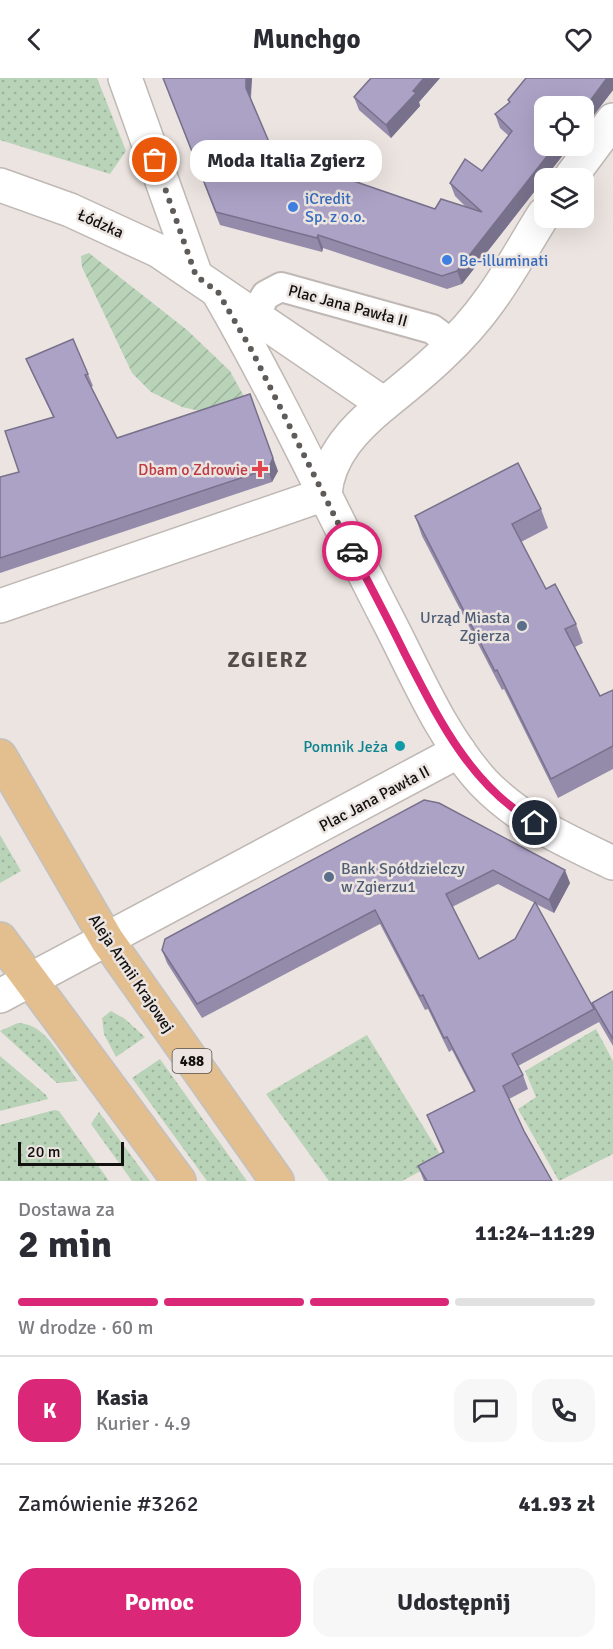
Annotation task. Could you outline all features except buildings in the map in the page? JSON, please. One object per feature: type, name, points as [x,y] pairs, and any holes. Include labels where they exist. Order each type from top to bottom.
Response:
[{"type":"main road","name":"Aleja Armii Krajowej","points":[[0,756],[107,940],[277,1181]]},
{"type":"main road","points":[[0,939],[178,1181]]},
{"type":"street","points":[[125,78],[207,284],[294,432],[412,668],[459,751],[484,783],[523,817],[613,863]]},
{"type":"street","points":[[577,168],[613,120]]},
{"type":"street","name":"Łódzka","points":[[0,185],[120,230],[159,251],[207,284]]},
{"type":"street","points":[[325,494],[330,472],[344,443],[357,426],[430,366],[452,344],[489,301],[535,228]]},
{"type":"street","points":[[207,284],[384,404]]},
{"type":"street","name":"Plac Jana Pawła II","points":[[253,316],[266,294],[281,287],[432,329],[452,344]]},
{"type":"street","points":[[0,606],[325,494]]},
{"type":"street","name":"Plac Jana Pawła II","points":[[0,996],[459,751]]},
{"type":"green space","points":[[0,78],[97,78],[126,151],[110,174],[0,140]]},
{"type":"green space","points":[[89,253],[187,330],[230,371],[247,402],[214,414],[182,407],[151,392],[132,373],[82,267],[81,256]]},
{"type":"green space","points":[[0,835],[21,871],[0,883]]},
{"type":"green space","points":[[111,1011],[125,1019],[145,1037],[116,1057],[104,1034],[102,1018]]},
{"type":"green space","points":[[18,1023],[37,1029],[45,1036],[78,1081],[57,1083],[0,1031]]},
{"type":"green space","points":[[596,1029],[613,1061],[613,1154],[559,1181],[518,1109],[536,1097],[525,1071]]},
{"type":"green space","points":[[367,1035],[443,1159],[402,1181],[329,1181],[266,1094]]},
{"type":"green space","points":[[0,1056],[46,1095],[48,1099],[0,1111]]},
{"type":"green space","points":[[160,1059],[247,1181],[207,1181],[132,1078]]},
{"type":"green space","points":[[54,1110],[59,1111],[109,1181],[0,1181],[0,1125]]},
{"type":"green space","points":[[99,1112],[150,1181],[132,1181],[91,1124]]},
{"type":"way so far","points":[[155,160],[196,276],[218,292],[252,351],[352,551]]},
{"type":"place","name":"Moda Italia Zgierz","points":[[155,160]]},
{"type":"place","name":"iCredit Sp. z o.o.","points":[[293,207]]},
{"type":"place","name":"Be-illuminati","points":[[447,260]]},
{"type":"place","name":"Dbam o Zdrowie","points":[[260,469]]},
{"type":"place","name":"Urząd Miasta Zgierza","points":[[522,626]]},
{"type":"place","name":"Pomnik Jeża","points":[[400,746]]},
{"type":"place","name":"Bank Spółdzielczy w Zgierzu1","points":[[329,877]]},
{"type":"district","name":"ZGIERZ","points":[[268,659]]},
{"type":"route","points":[[352,551],[443,725],[459,751],[484,783],[523,817],[535,823]]}]
